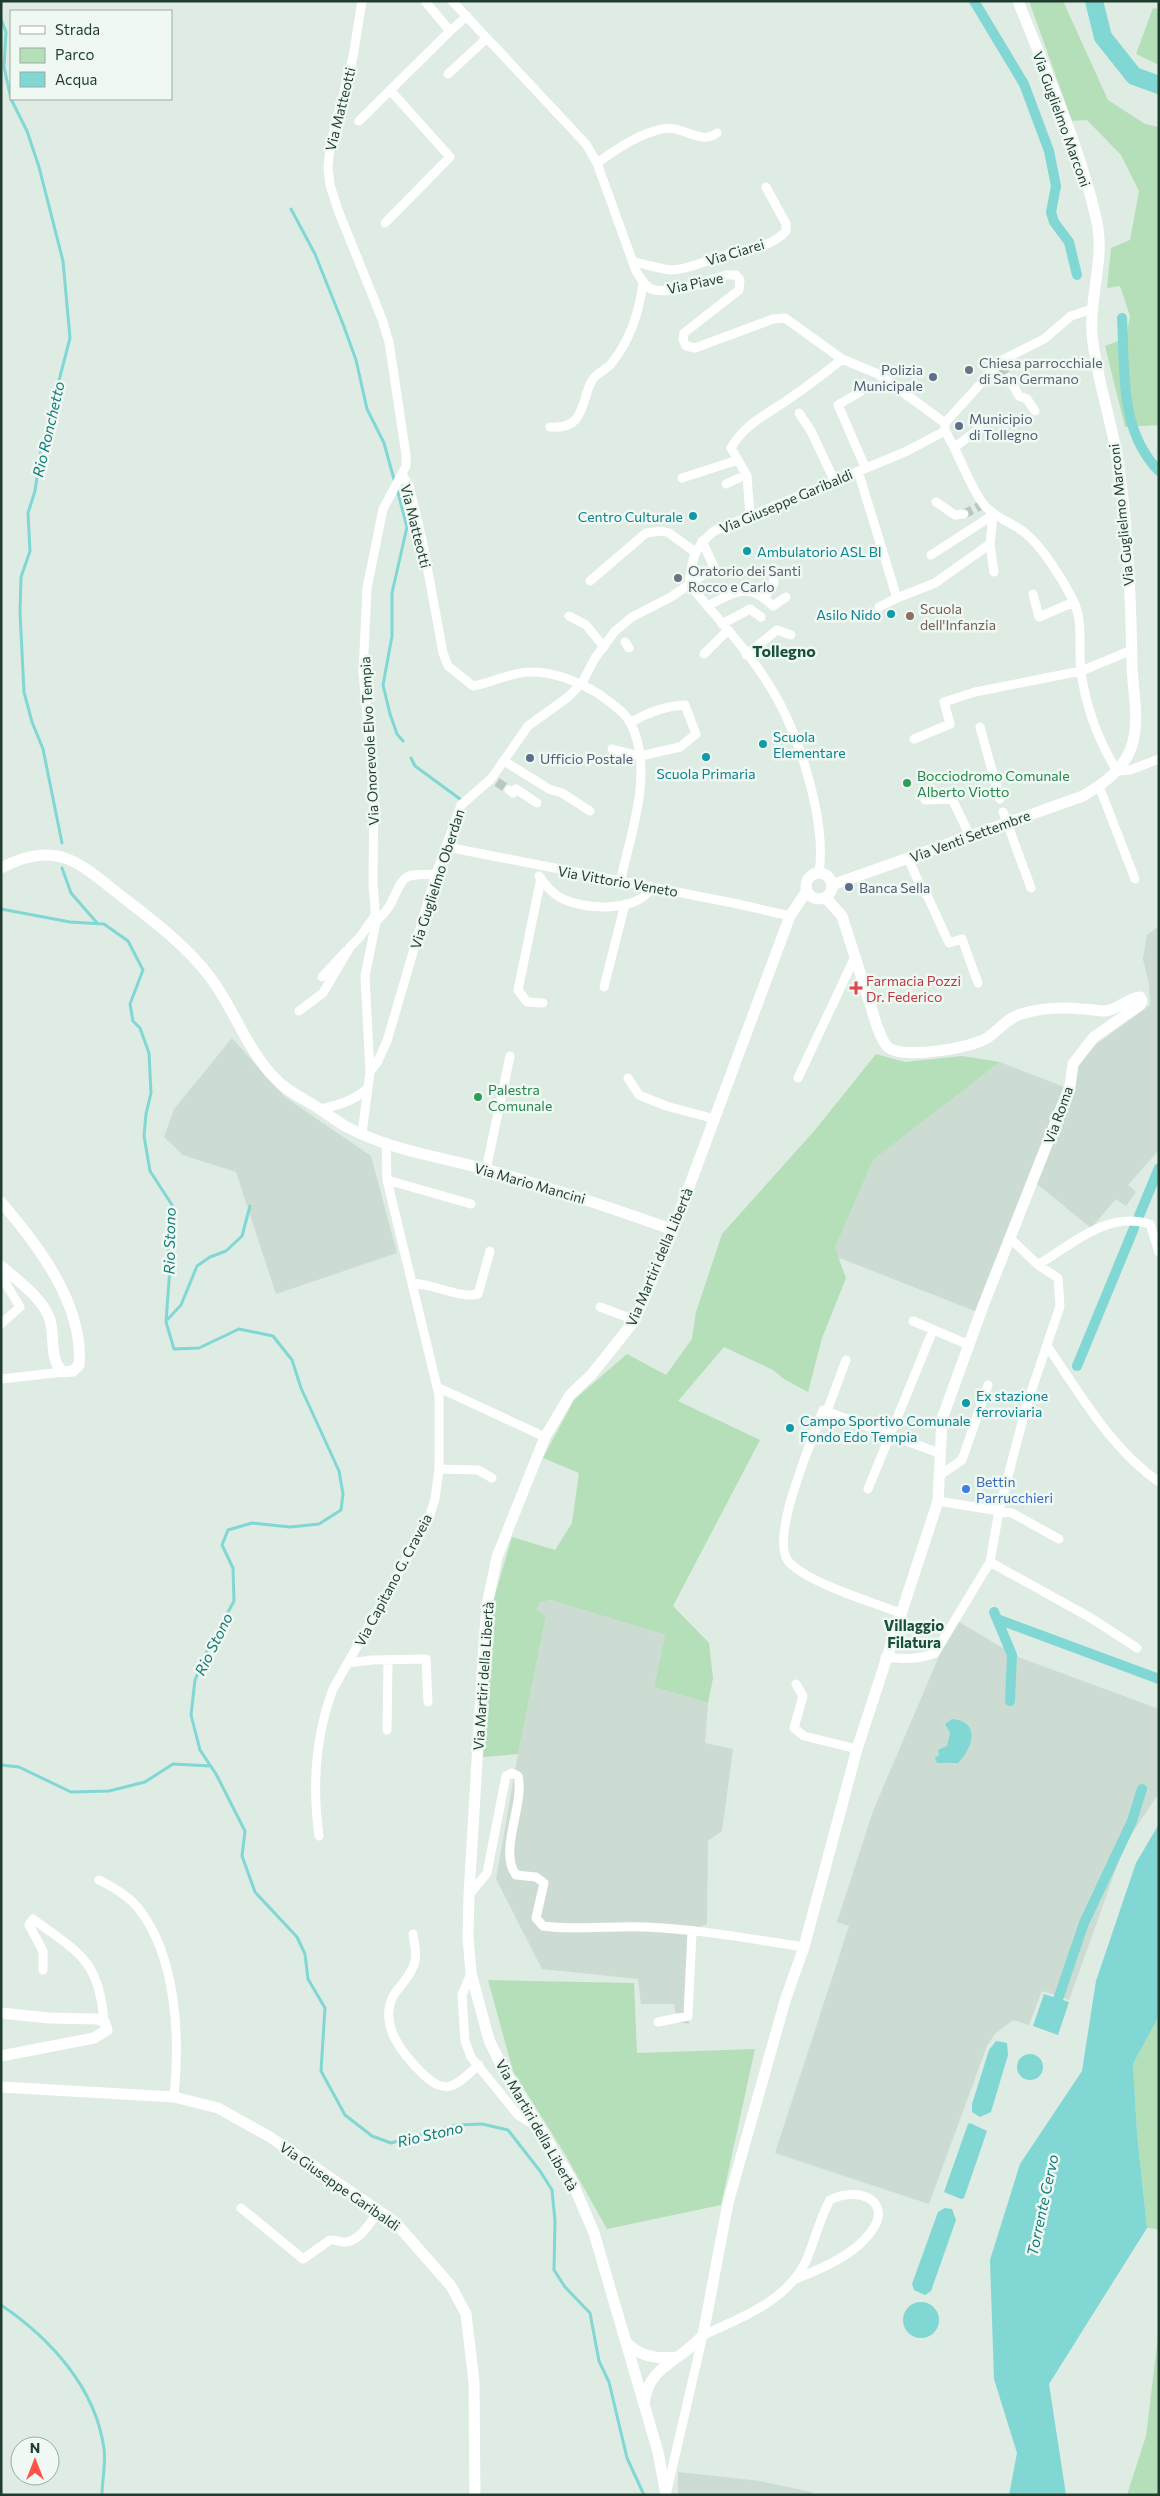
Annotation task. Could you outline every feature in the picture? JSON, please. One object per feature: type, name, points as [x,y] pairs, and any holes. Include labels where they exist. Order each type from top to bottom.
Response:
[{"type":"street","name":"Via Matteotti","points":[[362,1],[353,57],[330,146],[328,168],[330,185],[338,210],[382,319],[389,342],[406,455],[406,466],[402,474],[409,485],[421,536],[438,633],[448,666],[473,686],[487,684],[513,673],[533,672],[582,683],[615,705],[630,723],[640,756],[640,781],[620,882]]},
{"type":"street","points":[[425,1],[450,31]]},
{"type":"street","points":[[452,1],[572,126],[586,144],[597,163],[633,262],[643,283],[638,313],[624,346],[610,365],[596,375],[591,382],[581,414],[560,428],[550,427]]},
{"type":"street","name":"Via Guglielmo Marconi","points":[[1018,1],[1071,137],[1096,216],[1100,240],[1099,267],[1092,309],[1092,334],[1099,379],[1118,463],[1135,701],[1133,742],[1117,771]]},
{"type":"street","points":[[359,121],[467,16]]},
{"type":"street","points":[[448,74],[487,38]]},
{"type":"street","points":[[385,223],[450,157],[390,90]]},
{"type":"street","points":[[597,163],[627,143],[663,128],[704,138],[712,137],[717,133]]},
{"type":"street","name":"Via Ciarei","points":[[633,262],[669,270],[682,269],[723,256],[749,251],[782,236],[786,231],[786,224],[766,187]]},
{"type":"street","name":"Via Piave","points":[[643,283],[651,289],[664,291],[727,276],[736,276],[740,280],[739,290],[691,325],[684,333],[683,340],[686,346],[695,348],[773,319],[785,318],[842,359],[878,374],[945,427]]},
{"type":"street","name":"Via Giuseppe Garibaldi","points":[[689,584],[695,552],[702,541],[714,531],[905,452],[945,427],[1000,365],[1044,339],[1071,316],[1092,309]]},
{"type":"street","points":[[750,516],[743,477],[732,448],[745,430],[766,411],[805,388],[842,359]]},
{"type":"street","points":[[1009,378],[1019,396],[1027,399],[1035,411]]},
{"type":"street","points":[[865,385],[860,392],[838,405],[861,469],[897,598]]},
{"type":"street","points":[[799,413],[811,431],[834,480]]},
{"type":"street","points":[[955,447],[979,429],[977,420]]},
{"type":"street","points":[[945,427],[982,505],[993,515],[1024,532],[1036,543],[1074,602],[1078,615],[1081,671],[1091,718],[1103,748],[1117,771]]},
{"type":"street","points":[[682,478],[738,460]]},
{"type":"street","name":"Via Onorevole Elvo Tempia","points":[[370,1072],[365,976],[376,918],[373,882],[374,791],[363,672],[367,588],[383,509],[402,474]]},
{"type":"street","points":[[726,484],[743,477]]},
{"type":"street","points":[[936,502],[955,516],[964,514]]},
{"type":"street","points":[[993,515],[990,544],[994,572]]},
{"type":"street","points":[[931,555],[993,515]]},
{"type":"street","points":[[590,581],[646,533],[662,531],[669,533],[695,552]]},
{"type":"street","name":"Via Guglielmo Oberdan","points":[[362,1133],[370,1072],[378,1061],[387,1040],[436,874],[461,805],[494,781],[504,761],[528,726],[568,697],[582,683],[604,647],[632,617],[671,597],[714,567],[702,541]]},
{"type":"street","points":[[879,607],[926,587],[955,570],[990,544]]},
{"type":"street","points":[[764,598],[774,583],[773,568]]},
{"type":"street","points":[[689,584],[769,684],[782,710],[810,782],[821,837],[822,853],[819,873]]},
{"type":"street","points":[[707,606],[747,590],[754,591],[773,606],[786,597]]},
{"type":"street","points":[[1033,594],[1040,617],[1074,602]]},
{"type":"street","points":[[704,654],[724,628],[750,609],[761,617]]},
{"type":"street","points":[[569,616],[586,625],[604,647]]},
{"type":"street","points":[[746,655],[777,630],[790,635]]},
{"type":"street","points":[[914,739],[950,724],[944,702],[975,692],[1081,671],[1132,650]]},
{"type":"street","points":[[612,750],[640,756],[680,747],[696,734],[685,705],[650,711],[630,723]]},
{"type":"street","points":[[980,727],[1000,799]]},
{"type":"street","name":"Via Venti Settembre","points":[[832,885],[1084,796],[1117,771],[1130,770],[1159,759]]},
{"type":"street","points":[[504,761],[549,790],[562,793],[590,811]]},
{"type":"street","points":[[1099,786],[1135,879]]},
{"type":"street","points":[[509,790],[513,793],[516,789],[537,802]]},
{"type":"street","points":[[924,800],[952,799],[970,836]]},
{"type":"street","points":[[1003,812],[1031,888]]},
{"type":"street","name":"Via Vittorio Veneto","points":[[447,847],[533,866],[652,887],[790,916]]},
{"type":"street","points":[[1,868],[36,856],[54,855],[81,865],[184,948],[214,984],[261,1064],[282,1085],[345,1126],[386,1143]]},
{"type":"street","points":[[908,858],[922,892],[927,895],[949,943],[962,939],[978,983]]},
{"type":"street","points":[[533,866],[550,890],[562,898],[578,904],[612,907],[625,904],[648,892],[652,887]]},
{"type":"street","points":[[819,873],[828,876],[832,885],[831,892],[826,898],[812,898],[806,892],[808,879],[819,873]]},
{"type":"street","points":[[322,977],[376,918],[391,905],[402,880],[409,876],[436,874]]},
{"type":"street","points":[[541,878],[518,990],[527,1002],[543,1003]]},
{"type":"street","name":"Via Martiri della Libertà","points":[[666,2495],[658,2452],[603,2258],[586,2210],[571,2179],[517,2094],[489,2040],[471,1973],[468,1938],[469,1895],[487,1605],[497,1557],[545,1437],[570,1395],[592,1374],[635,1320],[673,1230],[790,916],[806,892]]},
{"type":"street","name":"Via Roma","points":[[703,2335],[728,2203],[782,2010],[804,1946],[856,1748],[938,1501],[942,1419],[976,1324],[1070,1086],[1073,1064],[1094,1037],[1140,1005],[1142,1001],[1140,997],[1132,998],[1122,1005],[1106,1011],[1060,1007],[1019,1014],[977,1043],[921,1052],[902,1052],[890,1049],[883,1042],[842,916],[826,898]]},
{"type":"street","points":[[604,987],[625,904]]},
{"type":"street","points":[[299,1011],[323,993],[350,947]]},
{"type":"street","points":[[798,1078],[855,957]]},
{"type":"street","points":[[486,1170],[510,1056]]},
{"type":"street","points":[[628,1078],[639,1095],[666,1106],[715,1119]]},
{"type":"street","points":[[319,1109],[338,1106],[358,1097],[367,1089]]},
{"type":"street","name":"Via Mario Mancini","points":[[386,1143],[432,1158],[486,1170],[577,1196],[673,1230]]},
{"type":"street","name":"Via Capitano G. Craveia","points":[[319,1836],[316,1814],[317,1748],[322,1717],[333,1689],[428,1522],[435,1499],[439,1469],[438,1387],[387,1180],[386,1143]]},
{"type":"street","points":[[387,1180],[471,1204]]},
{"type":"street","points":[[1,1202],[32,1238],[63,1293],[80,1351],[79,1365],[73,1371],[1,1379]]},
{"type":"street","points":[[1038,1265],[1066,1244],[1090,1231],[1113,1224],[1138,1220],[1150,1224],[1159,1252]]},
{"type":"street","points":[[885,1657],[907,1660],[935,1653],[990,1562],[999,1511],[1026,1407],[1060,1306],[1058,1278],[1038,1265],[1011,1239]]},
{"type":"street","points":[[412,1283],[428,1284],[468,1297],[478,1294],[490,1252]]},
{"type":"street","points":[[3,1267],[36,1298],[49,1316],[54,1357],[63,1372]]},
{"type":"street","points":[[1,1324],[20,1307],[2,1277],[3,1267]]},
{"type":"street","points":[[600,1307],[635,1320]]},
{"type":"street","points":[[912,1321],[969,1344]]},
{"type":"street","points":[[868,1489],[933,1330]]},
{"type":"street","points":[[1047,1346],[1088,1407],[1128,1454],[1146,1473],[1159,1482]]},
{"type":"street","points":[[827,1411],[846,1360]]},
{"type":"street","points":[[940,1475],[962,1460],[988,1385]]},
{"type":"street","points":[[438,1387],[545,1437]]},
{"type":"street","points":[[900,1612],[808,1576],[788,1561],[782,1550],[787,1511],[823,1410],[939,1453]]},
{"type":"street","points":[[439,1469],[478,1470],[492,1478]]},
{"type":"street","points":[[938,1501],[1012,1513],[1030,1521],[1059,1539]]},
{"type":"street","points":[[990,1562],[1091,1618],[1137,1648]]},
{"type":"street","points":[[348,1663],[426,1659],[428,1702]]},
{"type":"street","points":[[387,1730],[388,1660]]},
{"type":"street","points":[[796,1684],[804,1696],[794,1728],[804,1736],[856,1748]]},
{"type":"street","points":[[469,1895],[487,1873],[506,1776],[512,1773],[518,1776],[520,1786],[510,1843],[512,1870],[516,1875],[536,1877],[544,1884],[536,1918],[542,1926],[644,1927],[692,1931],[804,1946]]},
{"type":"street","points":[[99,1880],[123,1894],[139,1909],[150,1928],[168,1970],[173,2004],[176,2076],[174,2097]]},
{"type":"street","points":[[1,2056],[94,2038],[107,2030],[97,1982],[85,1959],[33,1919],[29,1925],[43,1951],[44,1970]]},
{"type":"street","points":[[658,2022],[688,2016],[692,1931]]},
{"type":"street","points":[[413,1934],[416,1959],[389,2006],[390,2022],[395,2040],[402,2052],[439,2087],[448,2088],[455,2085],[478,2065]]},
{"type":"street","points":[[471,1973],[462,1995],[465,2041],[471,2056],[518,2116],[539,2128]]},
{"type":"street","points":[[1,2013],[104,2021]]},
{"type":"street","name":"Via Giuseppe Garibaldi","points":[[1,2087],[174,2097],[218,2108],[237,2117],[394,2220],[451,2286],[466,2314],[474,2382],[475,2495]]},
{"type":"street","points":[[644,2405],[648,2384],[658,2371],[692,2348],[703,2335],[749,2314],[785,2291],[805,2263],[830,2200],[839,2195],[853,2193],[866,2195],[875,2202],[878,2213],[871,2233],[839,2258],[794,2280]]},
{"type":"street","points":[[241,2208],[303,2259],[330,2240],[344,2242],[355,2239],[367,2228],[379,2211]]},
{"type":"street","points":[[666,2495],[703,2335]]},
{"type":"street","points":[[627,2343],[631,2347],[656,2358]]},
{"type":"street","points":[[634,2370],[656,2358],[679,2356]]},
{"type":"street","points":[[634,2370],[644,2372],[658,2371]]},
{"type":"shaded area","points":[[1159,926],[1159,1150],[1128,1185],[1136,1192],[1126,1206],[1116,1199],[1091,1228],[1037,1184],[980,1313],[837,1257],[835,1248],[873,1160],[1000,1062],[1064,1087],[1083,1054],[1150,1005],[1149,984],[1143,959],[1147,935]]},
{"type":"shaded area","points":[[232,1038],[285,1097],[371,1156],[397,1253],[276,1294],[236,1172],[183,1155],[164,1137],[174,1109]]},
{"type":"shaded area","points":[[551,1600],[665,1635],[654,1687],[708,1703],[705,1743],[733,1749],[722,1831],[708,1841],[707,1924],[693,1929],[689,2024],[677,2022],[674,2004],[641,2004],[638,1979],[542,1969],[496,1879],[518,1754],[546,1616],[537,1610],[540,1602]]},
{"type":"shaded area","points":[[959,1622],[1018,1657],[1159,1709],[1159,1793],[1125,1844],[1069,2000],[1042,1991],[1029,2025],[1013,2020],[995,2034],[987,2046],[929,2204],[775,2153],[849,1926],[837,1922],[873,1811],[940,1654]]},
{"type":"shaded area","points":[[678,2472],[760,2481],[811,2492],[814,2495],[678,2495]]},
{"type":"green space","points":[[1029,1],[1063,1],[1108,100],[1145,124],[1159,127],[1159,425],[1125,427],[1105,346],[1126,338],[1130,316],[1120,286],[1107,288],[1111,248],[1130,240],[1139,191],[1121,155],[1087,120],[1072,121]]},
{"type":"green space","points":[[1153,8],[1159,9],[1159,65],[1136,54]]},
{"type":"green space","points":[[876,1054],[905,1062],[962,1056],[1000,1062],[873,1160],[835,1248],[846,1278],[822,1338],[808,1392],[784,1379],[773,1370],[724,1347],[678,1401],[760,1440],[673,1606],[709,1643],[713,1678],[708,1703],[654,1687],[665,1635],[551,1600],[540,1602],[537,1610],[546,1616],[518,1754],[483,1757],[493,1602],[512,1537],[555,1550],[572,1523],[579,1473],[543,1458],[574,1400],[627,1354],[666,1375],[692,1339],[696,1312],[722,1234],[815,1130]]},
{"type":"green space","points":[[488,1980],[634,1983],[637,2053],[755,2049],[721,2205],[607,2229],[566,2156],[513,2071]]},
{"type":"green space","points":[[1159,2016],[1159,2229],[1147,2228],[1137,2133],[1133,2064]]},
{"type":"green space","points":[[1159,2329],[1159,2495],[1127,2495],[1146,2436]]},
{"type":"water","points":[[952,1719],[961,1721],[971,1730],[970,1743],[958,1763],[937,1763],[935,1758],[939,1755],[938,1750],[947,1746],[950,1733],[945,1724]]},
{"type":"water","points":[[1159,1824],[1159,2016],[1133,2064],[1137,2133],[1147,2228],[1049,2384],[1066,2495],[1009,2495],[1017,2453],[994,2379],[990,2260],[1020,2164],[1082,2071],[1096,1981],[1136,1863]]},
{"type":"water","points":[[1044,1994],[1069,2002],[1058,2035],[1033,2026]]},
{"type":"water","points":[[996,2041],[1007,2043],[1008,2055],[991,2112],[980,2117],[972,2112],[972,2104],[989,2050]]},
{"type":"water","points":[[1030,2054],[1039,2058],[1043,2067],[1039,2076],[1030,2080],[1021,2076],[1017,2067],[1021,2058]]},
{"type":"water","points":[[970,2123],[987,2131],[964,2198],[961,2199],[944,2192],[968,2124]]},
{"type":"water","points":[[945,2208],[952,2209],[956,2220],[931,2291],[925,2295],[914,2290],[912,2284],[938,2212]]},
{"type":"water","points":[[921,2302],[928,2303],[934,2307],[938,2313],[938,2327],[934,2333],[928,2337],[921,2338],[914,2337],[908,2333],[904,2327],[903,2320],[904,2313],[908,2307],[914,2303]]},
{"type":"waterway","points":[[974,1],[1024,84],[1049,151],[1056,186],[1051,212],[1054,222],[1069,242],[1077,275]]},
{"type":"waterway","name":"Torrente Cervo","points":[[1094,1],[1103,37],[1134,76],[1159,85]]},
{"type":"waterway","name":"Rio Ronchetto","points":[[1,19],[6,32],[4,67],[10,94]]},
{"type":"waterway","name":"Rio Ronchetto","points":[[12,100],[27,131],[39,167],[63,261],[70,338],[41,450],[35,491],[28,513],[30,551],[21,577],[20,612],[24,692],[32,722],[43,749],[62,843]]},
{"type":"waterway","points":[[291,209],[315,254],[343,324],[356,360],[367,409],[384,443],[395,483]]},
{"type":"waterway","points":[[1122,318],[1124,379],[1131,419],[1137,438],[1146,455],[1159,471]]},
{"type":"waterway","points":[[397,489],[407,527],[392,593],[392,636],[383,685],[397,734],[403,741]]},
{"type":"waterway","points":[[411,758],[415,766],[460,799]]},
{"type":"waterway","name":"Rio Ronchetto","points":[[62,868],[71,893],[98,924]]},
{"type":"waterway","name":"Rio Stono","points":[[1,909],[70,922],[104,924],[128,941],[143,970],[130,1004],[133,1021],[140,1028],[149,1053],[151,1093],[146,1114],[144,1136],[150,1171],[172,1205],[168,1248],[170,1267],[166,1322],[174,1349],[199,1348],[239,1329],[273,1336],[292,1360],[301,1388],[339,1471],[343,1494],[341,1510],[319,1524],[290,1527],[252,1523],[228,1530],[222,1545],[233,1568],[234,1601],[208,1649],[195,1680],[191,1715],[200,1750],[216,1774],[245,1831],[242,1856],[255,1892],[297,1937],[305,1954],[308,1979],[325,2008],[321,2071],[345,2115],[372,2136],[391,2143],[457,2125],[482,2124],[508,2130],[540,2171],[552,2190],[555,2221],[554,2270],[565,2287],[590,2313],[599,2361],[609,2382],[627,2458],[644,2495]]},
{"type":"waterway","points":[[1139,1216],[1159,1168]]},
{"type":"waterway","points":[[166,1321],[181,1305],[197,1266],[210,1257],[226,1251],[242,1236],[250,1206]]},
{"type":"waterway","points":[[1077,1366],[1134,1228]]},
{"type":"waterway","points":[[994,1612],[997,1619],[1159,1679]]},
{"type":"waterway","points":[[997,1619],[1012,1655],[1010,1701]]},
{"type":"waterway","points":[[1,1765],[19,1767],[71,1792],[109,1791],[145,1782],[173,1764],[211,1766]]},
{"type":"waterway","points":[[1054,2011],[1084,1923],[1132,1821],[1142,1789]]},
{"type":"waterway","points":[[1,2305],[37,2333],[53,2349],[81,2385],[99,2427],[104,2449],[102,2495]]},
{"type":"tunnel","points":[[1001,366],[1009,378]]},
{"type":"tunnel","points":[[964,514],[980,506]]},
{"type":"tunnel","points":[[497,782],[509,790]]},
{"type":"place","name":"Chiesa parrocchiale di San Germano","points":[[969,370]]},
{"type":"place","name":"Polizia Municipale","points":[[933,377]]},
{"type":"place","name":"Municipio di Tollegno","points":[[959,426]]},
{"type":"place","name":"Centro Culturale","points":[[693,516]]},
{"type":"place","name":"Ambulatorio ASL BI","points":[[747,551]]},
{"type":"place","name":"Oratorio dei Santi Rocco e Carlo","points":[[678,578]]},
{"type":"place","name":"Asilo Nido","points":[[891,614]]},
{"type":"place","name":"Scuola dell'Infanzia","points":[[910,616]]},
{"type":"place","name":"Scuola Elementare","points":[[763,744]]},
{"type":"place","name":"Scuola Primaria","points":[[706,757]]},
{"type":"place","name":"Ufficio Postale","points":[[530,758]]},
{"type":"place","name":"Bocciodromo Comunale Alberto Viotto","points":[[907,783]]},
{"type":"place","name":"Banca Sella","points":[[849,887]]},
{"type":"place","name":"Farmacia Pozzi Dr. Federico","points":[[856,988]]},
{"type":"place","name":"Palestra Comunale","points":[[478,1097]]},
{"type":"place","name":"Ex stazione ferroviaria","points":[[966,1403]]},
{"type":"place","name":"Campo Sportivo Comunale Fondo Edo Tempia","points":[[790,1428]]},
{"type":"place","name":"Bettin Parrucchieri","points":[[966,1489]]},
{"type":"district","name":"Tollegno","points":[[784,650]]},
{"type":"district","name":"Villaggio Filatura","points":[[914,1634]]}]
